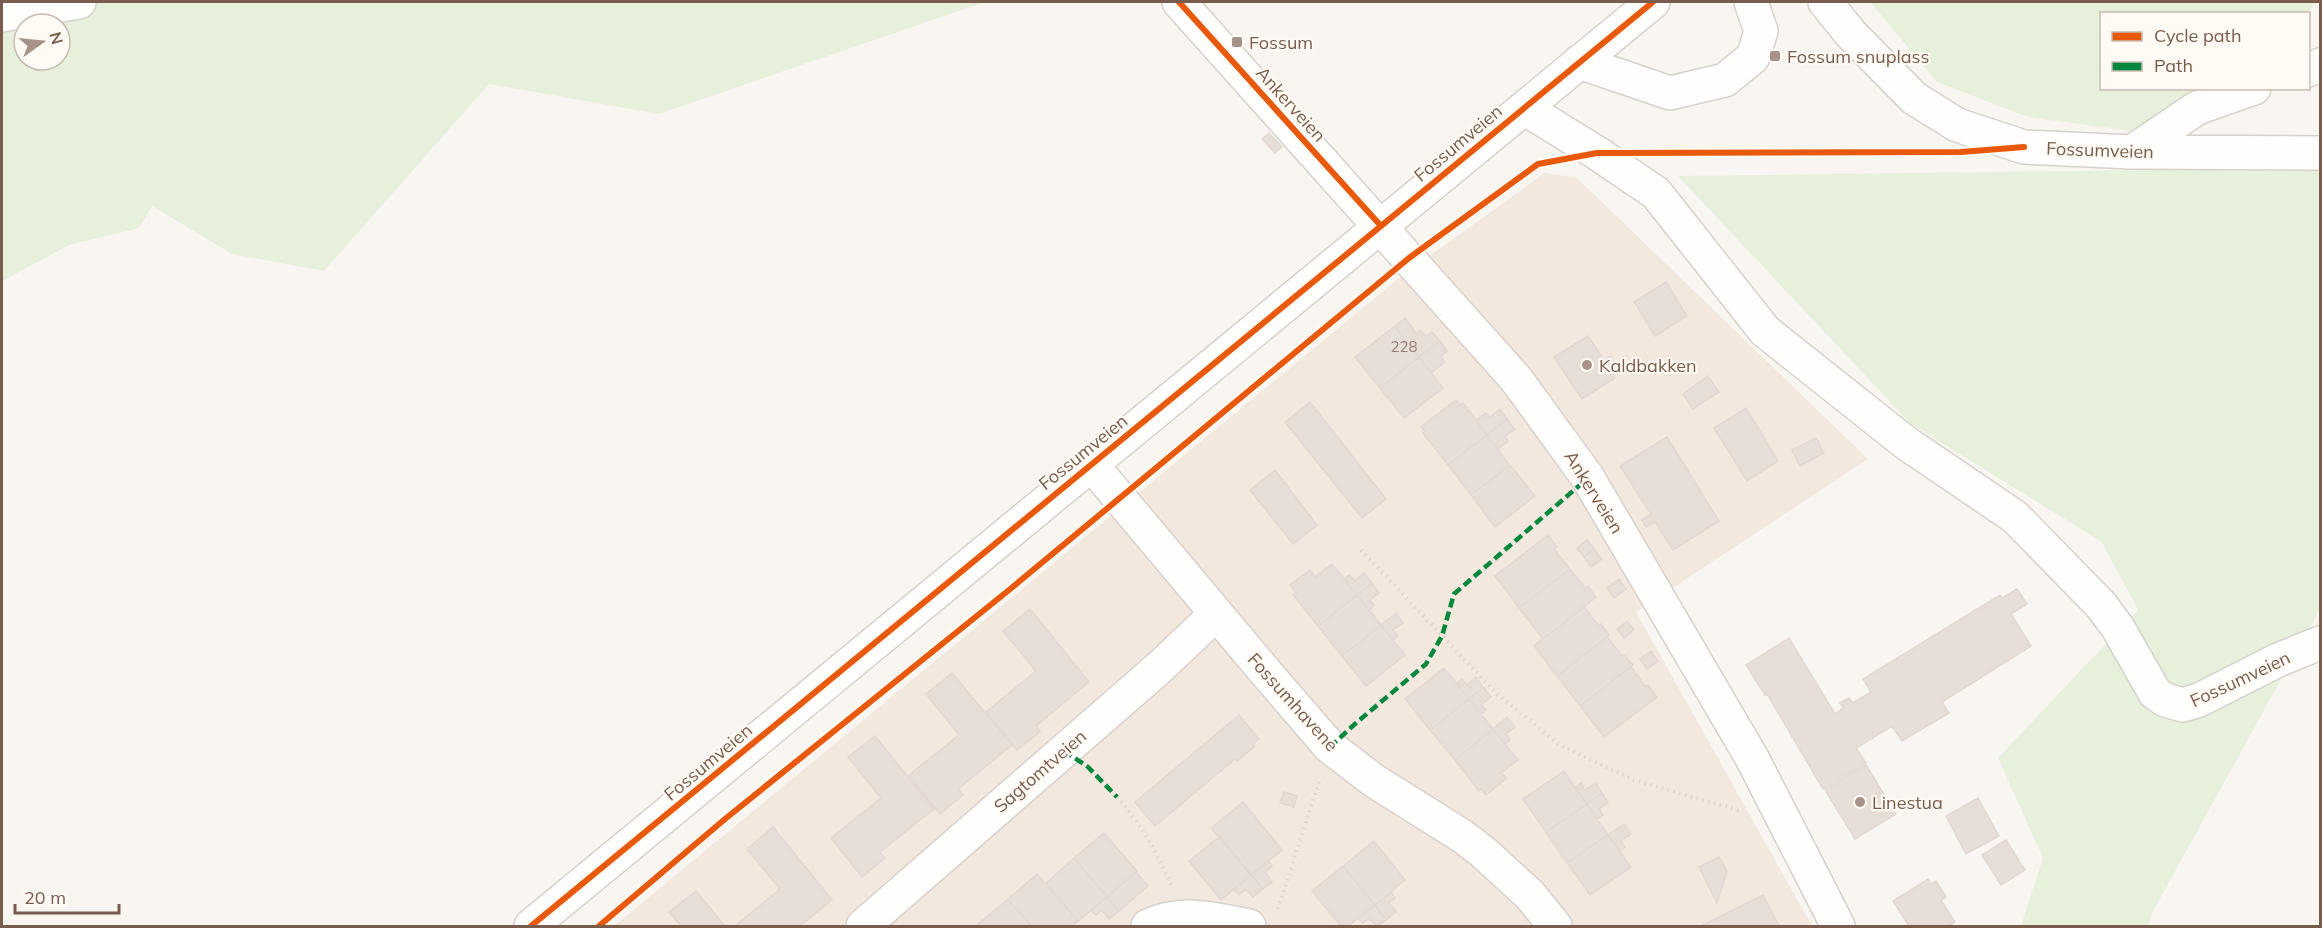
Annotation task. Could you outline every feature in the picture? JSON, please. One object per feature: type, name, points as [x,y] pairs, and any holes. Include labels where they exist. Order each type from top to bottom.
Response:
[{"type":"street","points":[[2,15],[79,2]]},
{"type":"street","name":"Ankerveien","points":[[1179,2],[1516,379],[1588,478],[1752,758],[1838,927]]},
{"type":"street","name":"Fossumveien","points":[[531,927],[1653,2]]},
{"type":"street","points":[[1580,62],[1670,93],[1725,80],[1753,57],[1761,31],[1750,2]]},
{"type":"street","name":"Fossumveien","points":[[1825,2],[1851,34],[1914,98],[1957,125],[2025,147],[2132,152],[2320,153]]},
{"type":"street","points":[[2132,152],[2197,108],[2248,90]]},
{"type":"street","name":"Fossumveien","points":[[1524,108],[1656,193],[1765,331],[1906,443],[2015,517],[2101,605],[2118,628],[2155,693],[2165,700],[2183,705],[2199,700],[2278,660],[2320,643]]},
{"type":"street","name":"Fossumhavene","points":[[1091,464],[1216,615],[1330,747],[1373,780],[1462,836],[1483,852],[1530,895],[1555,927]]},
{"type":"street","name":"Sagtomtveien","points":[[863,927],[1160,667],[1216,615]]},
{"type":"street","points":[[1148,927],[1167,919],[1184,916],[1263,921]]},
{"type":"path","points":[[1361,550],[1497,694],[1560,745],[1634,780],[1737,810],[1769,792]]},
{"type":"path","points":[[1263,921],[1330,747]]},
{"type":"path","points":[[1117,797],[1134,815],[1157,854],[1184,916]]},
{"type":"shaded area","points":[[1545,173],[1577,178],[1868,459],[1636,612],[1812,926],[614,926],[1399,278]]},
{"type":"green space","points":[[2,2],[985,2],[659,114],[489,84],[324,271],[232,254],[152,206],[139,228],[69,245],[2,281]]},
{"type":"green space","points":[[1870,2],[2317,2],[2308,12],[2100,12],[2100,90],[2208,90],[2132,131],[2028,117],[1937,82]]},
{"type":"green space","points":[[2320,168],[2320,609],[2153,911],[2148,926],[2021,926],[2043,858],[1998,758],[2138,610],[2102,542],[1911,424],[1678,176]]},
{"type":"building","points":[[1269,133],[1282,147],[1275,153],[1262,139]]},
{"type":"building","points":[[1666,282],[1687,316],[1655,336],[1634,302]]},
{"type":"building","points":[[1405,318],[1416,333],[1420,330],[1426,336],[1432,332],[1440,341],[1419,357],[1395,326]]},
{"type":"building","points":[[1395,326],[1419,357],[1380,388],[1355,357]]},
{"type":"building","name":"Kaldbakken","points":[[1588,336],[1604,360],[1610,356],[1619,370],[1613,374],[1615,378],[1582,399],[1554,357]]},
{"type":"building","points":[[1440,341],[1447,351],[1441,356],[1445,362],[1431,373],[1419,357]]},
{"type":"building","points":[[1419,357],[1443,388],[1404,418],[1380,388]]},
{"type":"building","points":[[1708,376],[1719,392],[1693,409],[1683,394]]},
{"type":"building","points":[[1456,400],[1460,405],[1463,403],[1487,435],[1448,465],[1423,433],[1425,432],[1421,427]]},
{"type":"building","points":[[1310,402],[1386,499],[1362,518],[1285,422]]},
{"type":"building","points":[[1746,408],[1778,461],[1747,481],[1714,428]]},
{"type":"building","points":[[1500,409],[1507,419],[1487,435],[1476,420],[1486,413],[1490,417]]},
{"type":"building","points":[[1507,419],[1515,429],[1505,436],[1508,441],[1498,449],[1487,435]]},
{"type":"building","points":[[1487,435],[1510,465],[1471,495],[1448,465]]},
{"type":"building","points":[[1667,437],[1719,521],[1673,550],[1655,522],[1646,527],[1642,520],[1651,514],[1620,466]]},
{"type":"building","points":[[1816,438],[1824,453],[1800,466],[1792,450]]},
{"type":"building","points":[[1510,465],[1535,496],[1495,527],[1471,495]]},
{"type":"building","points":[[1275,470],[1317,525],[1293,544],[1250,490]]},
{"type":"building","points":[[1548,535],[1557,547],[1554,549],[1570,569],[1519,608],[1495,576]]},
{"type":"building","points":[[1587,540],[1594,549],[1584,557],[1577,548]]},
{"type":"building","points":[[1594,549],[1602,559],[1591,567],[1584,557]]},
{"type":"building","points":[[1332,564],[1357,595],[1318,626],[1293,595],[1296,593],[1290,585],[1310,570],[1315,577]]},
{"type":"building","points":[[1570,569],[1585,588],[1588,586],[1596,597],[1543,639],[1519,608]]},
{"type":"building","points":[[1364,573],[1372,583],[1357,595],[1344,579],[1349,575],[1355,581]]},
{"type":"building","points":[[1619,579],[1626,589],[1614,598],[1607,588]]},
{"type":"building","points":[[1372,583],[1379,593],[1370,600],[1374,605],[1369,610],[1357,595]]},
{"type":"building","points":[[2017,589],[2027,604],[2011,614],[2031,646],[1942,702],[1949,713],[1902,741],[1892,726],[1856,748],[1866,763],[1823,789],[1767,694],[1765,695],[1746,665],[1789,638],[1835,714],[1843,708],[1840,703],[1849,698],[1853,703],[1871,692],[1863,679],[2000,595],[2002,598]]},
{"type":"building","points":[[1357,595],[1381,625],[1342,656],[1318,626]]},
{"type":"building","points":[[1584,607],[1609,635],[1557,676],[1534,646]]},
{"type":"building","points":[[1030,609],[1089,682],[1036,726],[1040,732],[1017,750],[986,712],[1036,671],[1003,631]]},
{"type":"building","points":[[1396,613],[1403,623],[1393,630],[1398,636],[1393,640],[1381,625]]},
{"type":"building","points":[[1627,621],[1634,630],[1624,638],[1617,629]]},
{"type":"building","points":[[1381,625],[1405,655],[1366,686],[1342,656]]},
{"type":"building","points":[[1607,637],[1622,656],[1624,655],[1633,665],[1580,706],[1557,676]]},
{"type":"building","points":[[1651,651],[1658,661],[1647,669],[1640,659]]},
{"type":"building","points":[[1631,667],[1657,697],[1604,737],[1580,706]]},
{"type":"building","points":[[1444,668],[1469,699],[1430,730],[1405,699]]},
{"type":"building","points":[[952,673],[1012,745],[958,789],[963,795],[940,814],[909,775],[959,735],[926,694]]},
{"type":"building","points":[[1476,677],[1483,687],[1469,699],[1457,683],[1462,679],[1467,685]]},
{"type":"building","points":[[1483,687],[1491,697],[1481,705],[1486,710],[1481,714],[1469,699]]},
{"type":"building","points":[[1469,699],[1493,729],[1455,760],[1430,730]]},
{"type":"building","points":[[1239,715],[1259,739],[1253,744],[1255,746],[1237,761],[1235,759],[1155,826],[1135,802]]},
{"type":"building","points":[[1507,717],[1515,727],[1506,734],[1510,740],[1505,744],[1493,729]]},
{"type":"building","points":[[1493,729],[1518,760],[1501,773],[1507,778],[1486,795],[1481,789],[1479,791],[1455,760]]},
{"type":"building","points":[[875,736],[934,809],[880,852],[885,858],[862,877],[831,838],[881,798],[848,757]]},
{"type":"building","name":"Linestua","points":[[1866,765],[1896,814],[1855,839],[1825,790]]},
{"type":"building","points":[[1564,771],[1587,804],[1546,832],[1523,799]]},
{"type":"building","points":[[1581,783],[1585,790],[1596,783],[1602,793],[1587,804],[1576,787]]},
{"type":"building","points":[[1284,792],[1297,796],[1294,807],[1280,803]]},
{"type":"building","points":[[1602,793],[1608,803],[1599,809],[1603,815],[1597,819],[1587,804]]},
{"type":"building","points":[[1978,798],[1999,836],[1966,854],[1946,816]]},
{"type":"building","points":[[1243,802],[1282,850],[1251,875],[1211,828]]},
{"type":"building","points":[[1587,804],[1608,835],[1567,863],[1546,832]]},
{"type":"building","points":[[1624,824],[1631,834],[1621,841],[1625,847],[1620,851],[1608,835]]},
{"type":"building","points":[[773,827],[832,900],[800,926],[735,926],[780,889],[747,849]]},
{"type":"building","points":[[1104,833],[1137,871],[1107,897],[1074,858]]},
{"type":"building","points":[[1608,835],[1631,867],[1590,895],[1567,863]]},
{"type":"building","points":[[1220,836],[1251,875],[1221,900],[1189,861]]},
{"type":"building","points":[[2006,840],[2025,870],[2001,885],[1982,855]]},
{"type":"building","points":[[1374,841],[1405,880],[1375,905],[1343,866]]},
{"type":"building","points":[[1719,857],[1727,871],[1717,903],[1699,867]]},
{"type":"building","points":[[1074,858],[1107,897],[1078,921],[1046,883]]},
{"type":"building","points":[[1269,861],[1272,866],[1265,872],[1272,882],[1263,889],[1251,875]]},
{"type":"building","points":[[1343,866],[1375,905],[1348,926],[1341,926],[1312,891]]},
{"type":"building","points":[[1136,872],[1148,886],[1119,911],[1107,897]]},
{"type":"building","points":[[1037,874],[1078,921],[1071,926],[1031,926],[1008,899]]},
{"type":"building","points":[[1251,875],[1263,889],[1253,897],[1246,889],[1239,895],[1234,889]]},
{"type":"building","points":[[1928,879],[1931,884],[1936,881],[1946,897],[1941,900],[1955,922],[1948,926],[1909,926],[1893,901]]},
{"type":"building","points":[[696,891],[725,926],[681,926],[669,912]]},
{"type":"building","points":[[1391,892],[1395,898],[1389,903],[1396,912],[1386,920],[1375,905]]},
{"type":"building","points":[[1763,895],[1779,926],[1701,926]]},
{"type":"building","points":[[1107,897],[1119,911],[1109,919],[1102,910],[1096,915],[1091,910]]},
{"type":"building","points":[[1008,899],[1031,926],[980,926],[978,924]]},
{"type":"building","points":[[1375,905],[1386,920],[1378,926],[1369,918],[1363,923],[1358,918]]},
{"type":"marked path","points":[[1330,747],[1426,664],[1442,636],[1454,594],[1588,478]]},
{"type":"marked path","points":[[1064,751],[1088,767],[1117,797]]},
{"type":"cycle path","points":[[1179,2],[1381,226]]},
{"type":"cycle path","points":[[531,926],[1653,2]]},
{"type":"cycle path","points":[[599,926],[725,819],[1009,590],[1409,258],[1538,164],[1597,153],[1961,152],[2024,147]]},
{"type":"place","name":"Fossum","points":[[1237,42]]},
{"type":"place","name":"Fossum snuplass","points":[[1775,56]]},
{"type":"place","name":"Kaldbakken","points":[[1587,365]]},
{"type":"place","name":"Linestua","points":[[1860,802]]}]
